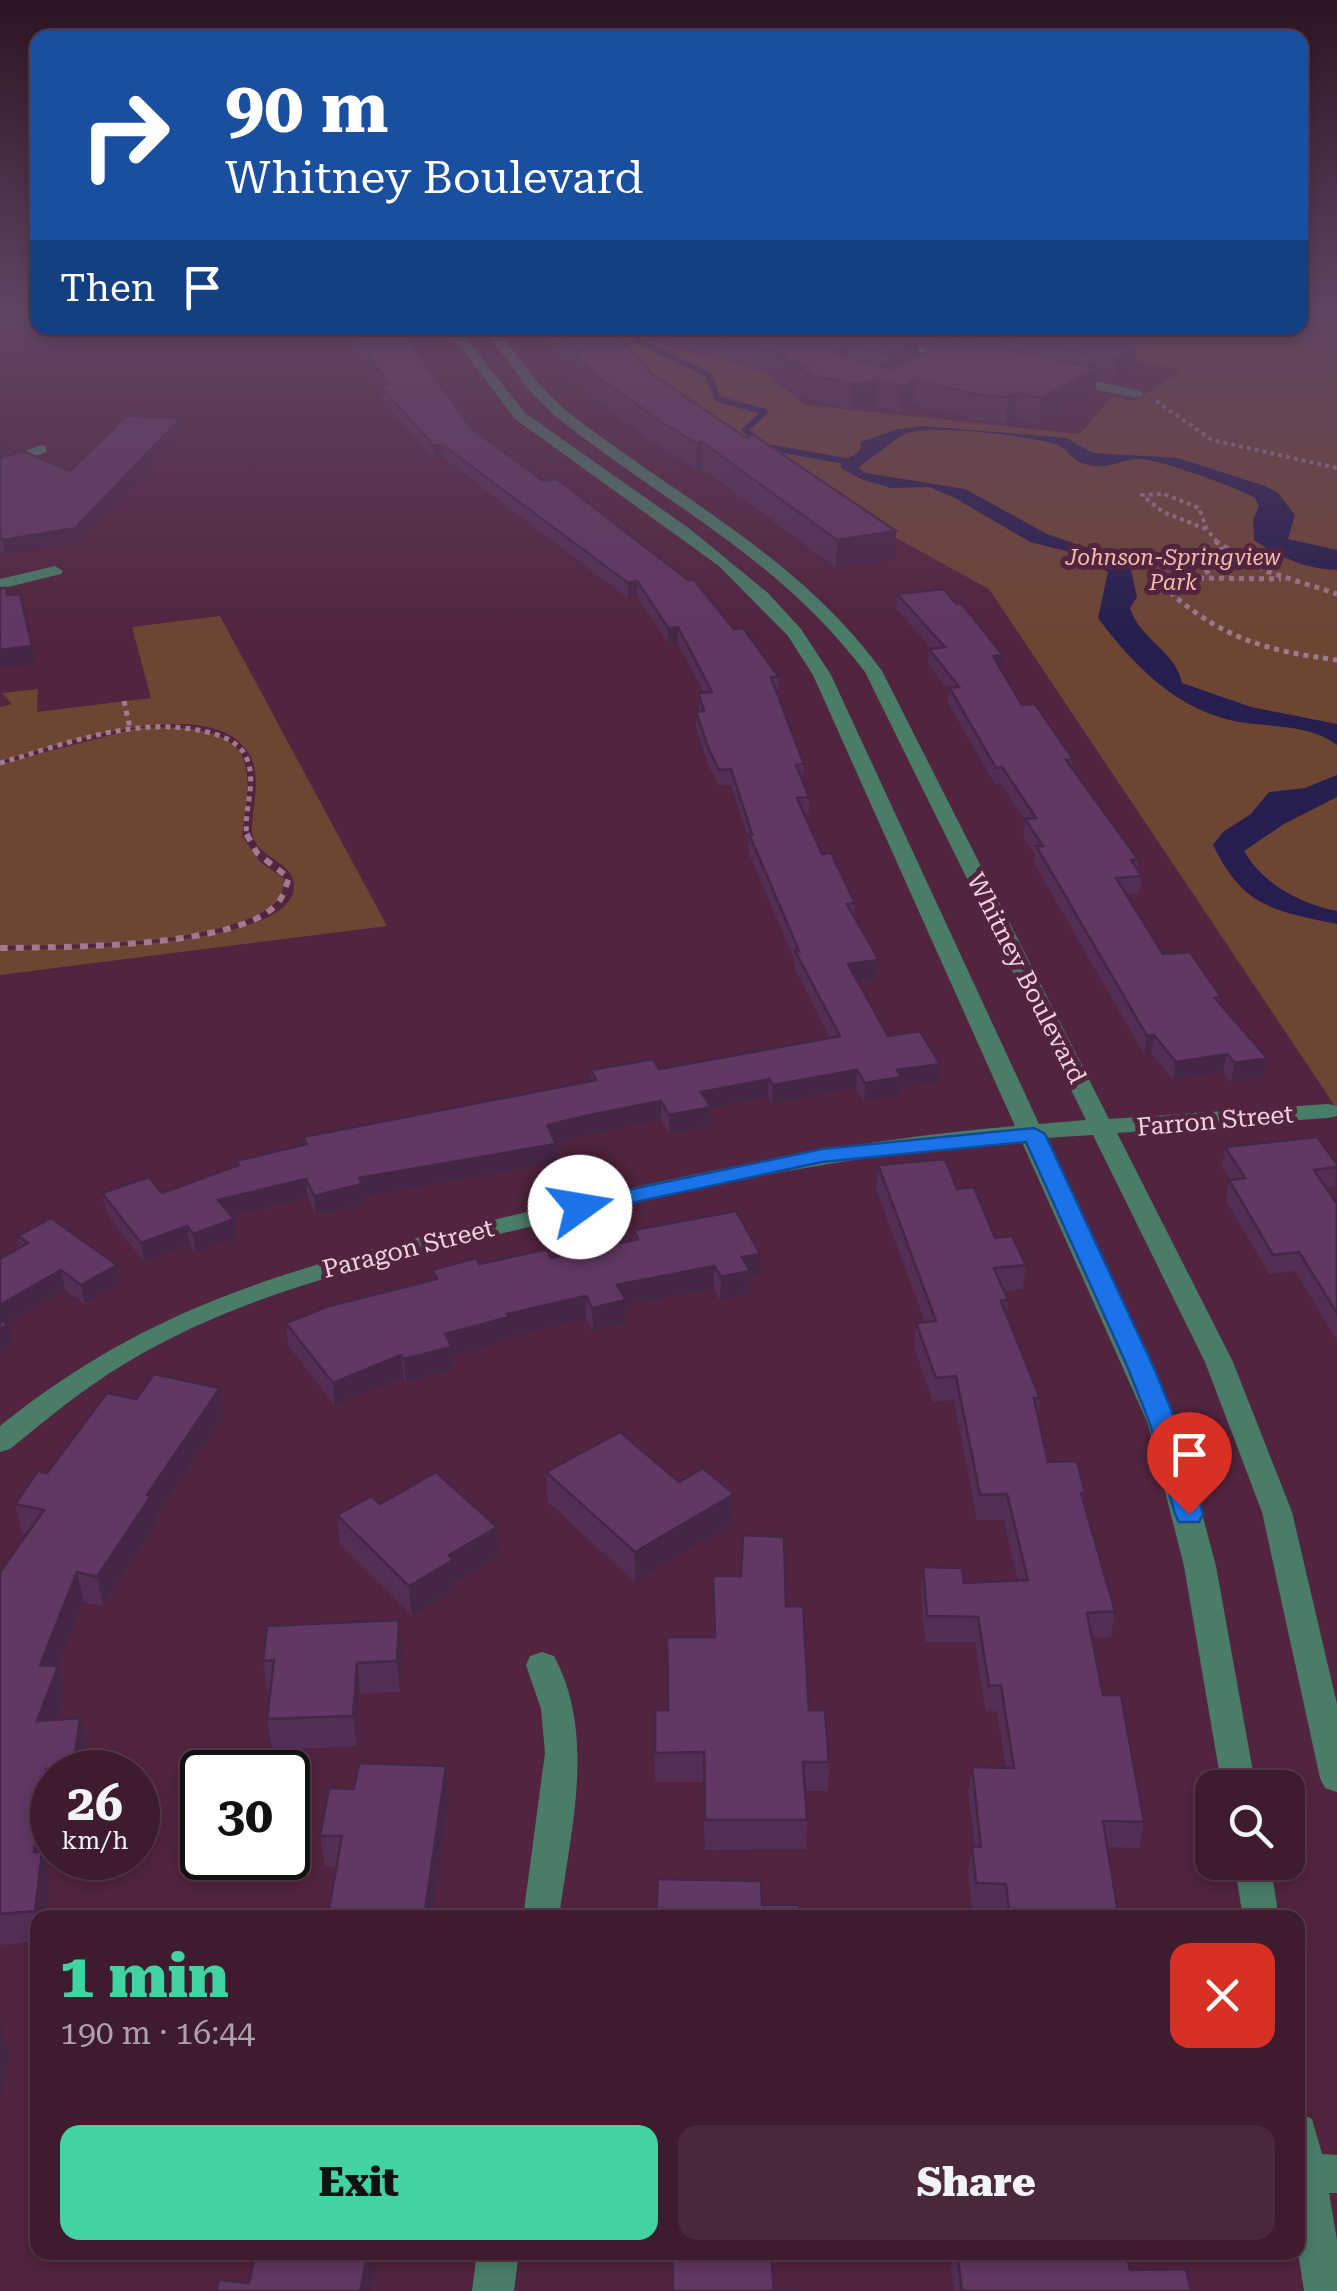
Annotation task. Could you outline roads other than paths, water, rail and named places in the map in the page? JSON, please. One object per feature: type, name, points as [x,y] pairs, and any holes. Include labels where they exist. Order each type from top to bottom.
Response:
[{"type":"street","points":[[526,421],[724,562],[776,608],[802,640],[836,700],[1141,1368],[1177,1468],[1200,1566],[1236,1770]]},
{"type":"street","name":"Whitney Boulevard","points":[[572,421],[765,555],[820,602],[857,646],[886,696],[1220,1362],[1251,1437],[1291,1564],[1337,1778]]},
{"type":"street","points":[[0,466],[41,449]]},
{"type":"street","points":[[0,584],[55,571]]},
{"type":"street","name":"Farron Street","points":[[1034,1134],[1328,1111]]},
{"type":"street","name":"Paragon Street","points":[[0,1442],[84,1376],[142,1340],[270,1284],[388,1252],[734,1172],[898,1145],[1034,1134]]},
{"type":"street","points":[[542,1665],[558,1709],[562,1753],[542,1910]]},
{"type":"street","points":[[1255,1880],[1260,1910]]},
{"type":"street","points":[[1313,2172],[1324,2291]]},
{"type":"street","points":[[493,2291],[497,2260]]},
{"type":"waterway","points":[[755,421],[745,430],[767,447],[851,462]]},
{"type":"park label","name":"Johnson-Springview Park","points":[[1173,570]]}]
